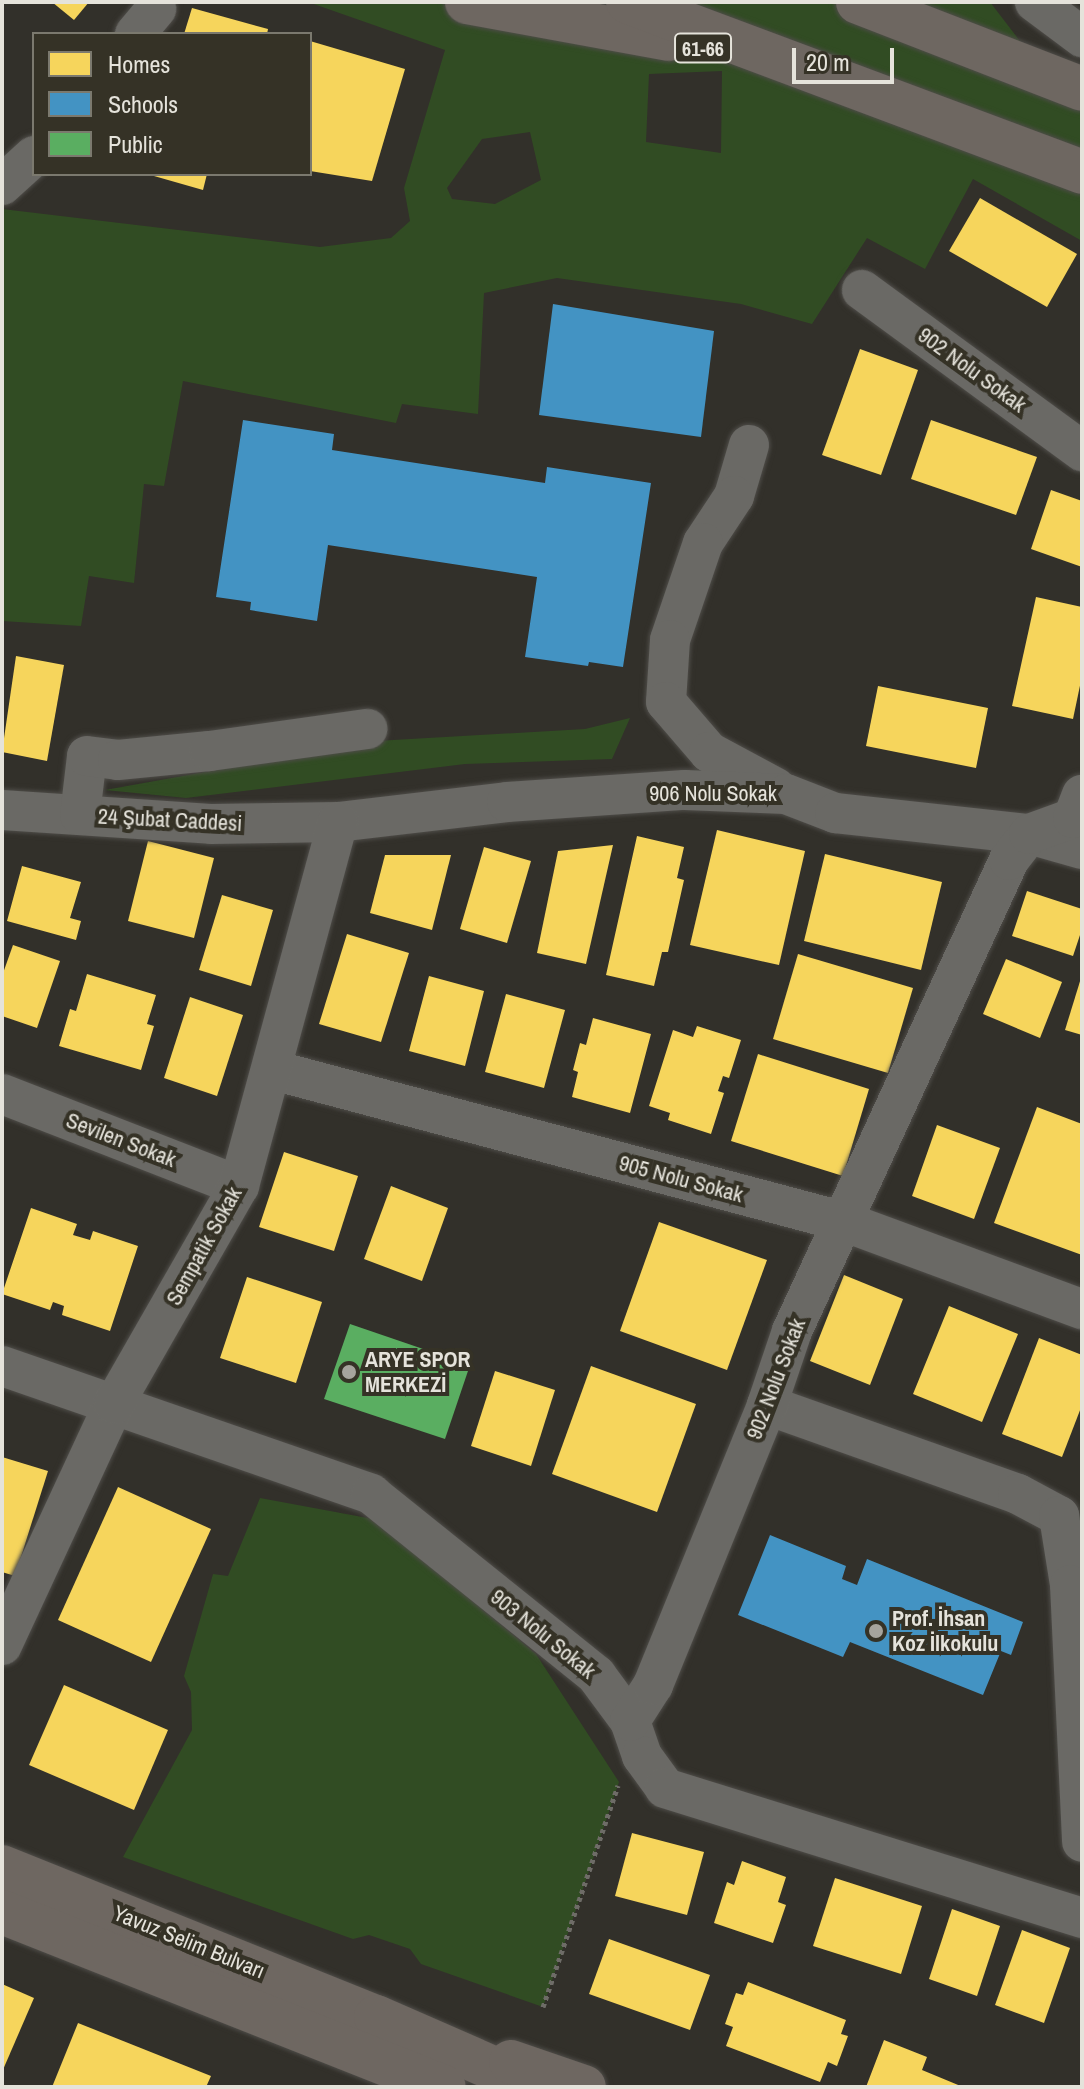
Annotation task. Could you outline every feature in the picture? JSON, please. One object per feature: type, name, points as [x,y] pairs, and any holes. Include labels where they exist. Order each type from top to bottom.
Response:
[{"type":"main road","name":"61-66","points":[[467,2],[673,39],[933,116]]},
{"type":"main road","name":"61-66","points":[[628,2],[1082,172]]},
{"type":"main road","points":[[858,2],[1082,89]]},
{"type":"main road","points":[[895,2],[970,46]]},
{"type":"main road","name":"Yavuz Selim Bulvarı","points":[[2,1867],[371,2042]]},
{"type":"main road","name":"Yavuz Selim Bulvarı","points":[[2,1912],[371,2042]]},
{"type":"main road","points":[[371,2042],[431,2087]]},
{"type":"main road","points":[[371,2042],[444,2087]]},
{"type":"main road","points":[[371,2042],[536,2087]]},
{"type":"main road","points":[[371,2042],[584,2087]]},
{"type":"street","points":[[1035,2],[1082,37]]},
{"type":"street","points":[[2,185],[32,158]]},
{"type":"street","name":"902 Nolu Sokak","points":[[862,290],[1082,451]]},
{"type":"street","points":[[749,445],[734,496],[703,543],[670,640],[666,702],[709,752],[786,794]]},
{"type":"street","points":[[80,815],[87,756],[118,760],[164,756],[367,729]]},
{"type":"street","name":"906 Nolu Sokak","points":[[338,822],[507,802],[685,790],[786,794],[835,813],[1029,834],[1082,849]]},
{"type":"street","points":[[1029,834],[1073,818],[1082,795]]},
{"type":"street","name":"24 Şubat Caddesi","points":[[2,810],[211,824],[338,822]]},
{"type":"street","name":"Sempatik Sokak","points":[[2,1645],[114,1404],[239,1186],[338,822]]},
{"type":"street","name":"902 Nolu Sokak","points":[[630,1721],[653,1685],[767,1405],[792,1331],[845,1222],[1009,860],[1029,834]]},
{"type":"street","name":"905 Nolu Sokak","points":[[273,1070],[845,1222],[1082,1309]]},
{"type":"street","name":"Sevilen Sokak","points":[[2,1094],[239,1186]]},
{"type":"street","name":"903 Nolu Sokak","points":[[2,1366],[371,1494],[596,1675],[630,1721],[642,1756],[665,1788],[1082,1918]]},
{"type":"street","points":[[767,1405],[1018,1494],[1059,1516],[1070,1585],[1082,1842]]},
{"type":"path","points":[[543,2007],[619,1782]]},
{"type":"green space","points":[[308,2],[559,2],[561,28],[652,2],[901,2],[916,9],[928,2],[990,2],[1029,53],[1082,88],[1082,241],[973,179],[925,269],[867,238],[812,324],[741,304],[557,278],[484,293],[478,414],[402,404],[396,423],[183,381],[164,486],[144,484],[134,583],[89,576],[81,626],[2,621],[2,209],[320,247],[391,238],[410,221],[404,188],[445,50]],"holes":[[[722,71],[721,153],[646,142],[649,74]],[[530,132],[541,180],[495,204],[452,199],[447,188],[482,139]]]},
{"type":"green space","points":[[630,718],[612,759],[465,764],[186,798],[105,790],[376,741],[585,729]]},
{"type":"green space","points":[[260,1498],[373,1519],[536,1654],[619,1782],[543,2007],[421,1964],[410,1949],[369,1935],[353,1939],[123,1857],[192,1730],[191,1692],[184,1676],[213,1574],[228,1576]]},
{"type":"building: Homes","points":[[52,2],[89,2],[74,20]]},
{"type":"building: Homes","points":[[192,8],[268,29],[267,32],[185,32]]},
{"type":"building: Homes","points":[[312,42],[405,69],[372,181],[312,171]]},
{"type":"building: Homes","points":[[154,176],[206,176],[203,190]]},
{"type":"building: Homes","points":[[980,198],[1077,254],[1047,307],[949,251]]},
{"type":"building: Homes","points":[[860,349],[918,370],[881,475],[822,455]]},
{"type":"building: Homes","points":[[931,420],[1037,457],[1016,515],[911,479]]},
{"type":"building: Homes","points":[[1051,490],[1082,501],[1082,567],[1031,549]]},
{"type":"building: Homes","points":[[1036,597],[1082,607],[1082,676],[1073,719],[1012,706]]},
{"type":"building: Homes","points":[[16,656],[64,665],[47,761],[2,752]]},
{"type":"building: Homes","points":[[878,686],[988,708],[976,768],[866,746]]},
{"type":"building: Homes","points":[[717,830],[805,851],[779,965],[690,945]]},
{"type":"building: Homes","points":[[637,836],[684,847],[677,878],[684,880],[668,952],[662,952],[654,986],[606,975]]},
{"type":"building: Homes","points":[[148,841],[214,858],[194,938],[128,921]]},
{"type":"building: Homes","points":[[613,845],[586,964],[537,953],[558,851]]},
{"type":"building: Homes","points":[[484,847],[531,861],[507,943],[460,929]]},
{"type":"building: Homes","points":[[825,854],[942,882],[921,970],[804,941]]},
{"type":"building: Homes","points":[[385,855],[451,855],[432,930],[370,913]]},
{"type":"building: Homes","points":[[22,866],[81,882],[70,918],[81,921],[76,940],[7,921]]},
{"type":"building: Homes","points":[[1027,891],[1082,909],[1082,929],[1073,956],[1012,936]]},
{"type":"building: Homes","points":[[222,895],[273,910],[251,986],[199,970]]},
{"type":"building: Homes","points":[[347,934],[409,953],[381,1042],[319,1024]]},
{"type":"building: Homes","points":[[13,945],[60,961],[37,1028],[2,1016],[2,976]]},
{"type":"building: Homes","points":[[798,954],[913,988],[888,1073],[773,1039]]},
{"type":"building: Homes","points":[[1006,959],[1062,982],[1040,1038],[983,1014]]},
{"type":"building: Homes","points":[[87,974],[156,995],[147,1024],[154,1026],[141,1070],[59,1046],[70,1009],[76,1011]]},
{"type":"building: Homes","points":[[429,976],[484,991],[465,1066],[409,1051]]},
{"type":"building: Homes","points":[[1082,978],[1082,1035],[1065,1030]]},
{"type":"building: Homes","points":[[506,994],[565,1010],[544,1088],[485,1072]]},
{"type":"building: Homes","points":[[190,997],[243,1015],[217,1096],[164,1078]]},
{"type":"building: Homes","points":[[593,1018],[651,1034],[630,1113],[572,1097],[578,1072],[573,1070],[580,1043],[586,1045]]},
{"type":"building: Homes","points":[[697,1026],[741,1040],[729,1078],[723,1076],[718,1091],[724,1093],[711,1134],[668,1120],[670,1113],[649,1106],[673,1030],[693,1037]]},
{"type":"building: Homes","points":[[758,1054],[869,1089],[843,1176],[731,1141]]},
{"type":"building: Homes","points":[[1037,1107],[1082,1124],[1082,1255],[994,1223]]},
{"type":"building: Homes","points":[[937,1125],[1000,1148],[974,1219],[912,1196]]},
{"type":"building: Homes","points":[[284,1152],[358,1176],[334,1251],[259,1227]]},
{"type":"building: Homes","points":[[391,1186],[448,1208],[422,1281],[364,1259]]},
{"type":"building: Homes","points":[[31,1208],[77,1224],[73,1235],[90,1240],[93,1231],[138,1246],[110,1331],[62,1315],[64,1306],[53,1302],[50,1310],[2,1294]]},
{"type":"building: Homes","points":[[659,1222],[767,1260],[727,1370],[620,1331]]},
{"type":"building: Homes","points":[[844,1275],[903,1299],[870,1385],[810,1361]]},
{"type":"building: Homes","points":[[247,1277],[322,1302],[296,1383],[220,1358]]},
{"type":"building: Homes","points":[[949,1306],[1018,1334],[982,1422],[913,1394]]},
{"type":"building: Homes","points":[[1039,1338],[1082,1355],[1082,1405],[1062,1457],[1002,1434]]},
{"type":"building: Homes","points":[[591,1366],[696,1404],[657,1512],[552,1474]]},
{"type":"building: Homes","points":[[495,1371],[555,1390],[531,1466],[471,1446]]},
{"type":"building: Homes","points":[[2,1457],[48,1471],[15,1576],[2,1572]]},
{"type":"building: Homes","points":[[118,1487],[211,1529],[151,1662],[58,1620]]},
{"type":"building: Homes","points":[[64,1685],[168,1730],[134,1810],[29,1765]]},
{"type":"building: Homes","points":[[632,1833],[704,1852],[687,1915],[615,1896]]},
{"type":"building: Homes","points":[[742,1861],[786,1877],[778,1902],[786,1905],[773,1943],[714,1923],[727,1882],[734,1885]]},
{"type":"building: Homes","points":[[835,1878],[922,1906],[901,1974],[813,1946]]},
{"type":"building: Homes","points":[[952,1909],[1000,1926],[977,1996],[929,1979]]},
{"type":"building: Homes","points":[[1022,1930],[1070,1948],[1044,2023],[995,2005]]},
{"type":"building: Homes","points":[[609,1939],[710,1975],[690,2030],[589,1994]]},
{"type":"building: Homes","points":[[748,1982],[846,2020],[841,2034],[848,2036],[837,2066],[828,2062],[820,2082],[726,2046],[733,2027],[725,2024],[736,1993],[743,1995]]},
{"type":"building: Homes","points":[[2,1984],[34,1998],[2,2072]]},
{"type":"building: Homes","points":[[78,2023],[211,2076],[206,2087],[52,2087]]},
{"type":"building: Homes","points":[[884,2040],[927,2057],[922,2070],[963,2087],[866,2087]]},
{"type":"building: Schools","points":[[553,304],[714,331],[701,437],[539,415]]},
{"type":"building: Schools","points":[[243,420],[334,434],[332,450],[545,483],[547,467],[651,483],[623,667],[589,662],[588,666],[525,657],[537,577],[328,545],[317,621],[250,610],[251,602],[216,597]]},
{"type":"building: Schools","points":[[770,1535],[846,1566],[842,1579],[857,1585],[867,1559],[1023,1622],[1011,1655],[1001,1651],[983,1695],[850,1642],[843,1657],[738,1615]]},
{"type":"building: Public","points":[[350,1324],[470,1365],[445,1439],[324,1399]]},
{"type":"place","name":"ARYE SPOR MERKEZİ","points":[[349,1372]]},
{"type":"place","name":"Prof. İhsan Koz İlkokulu","points":[[876,1631]]}]
